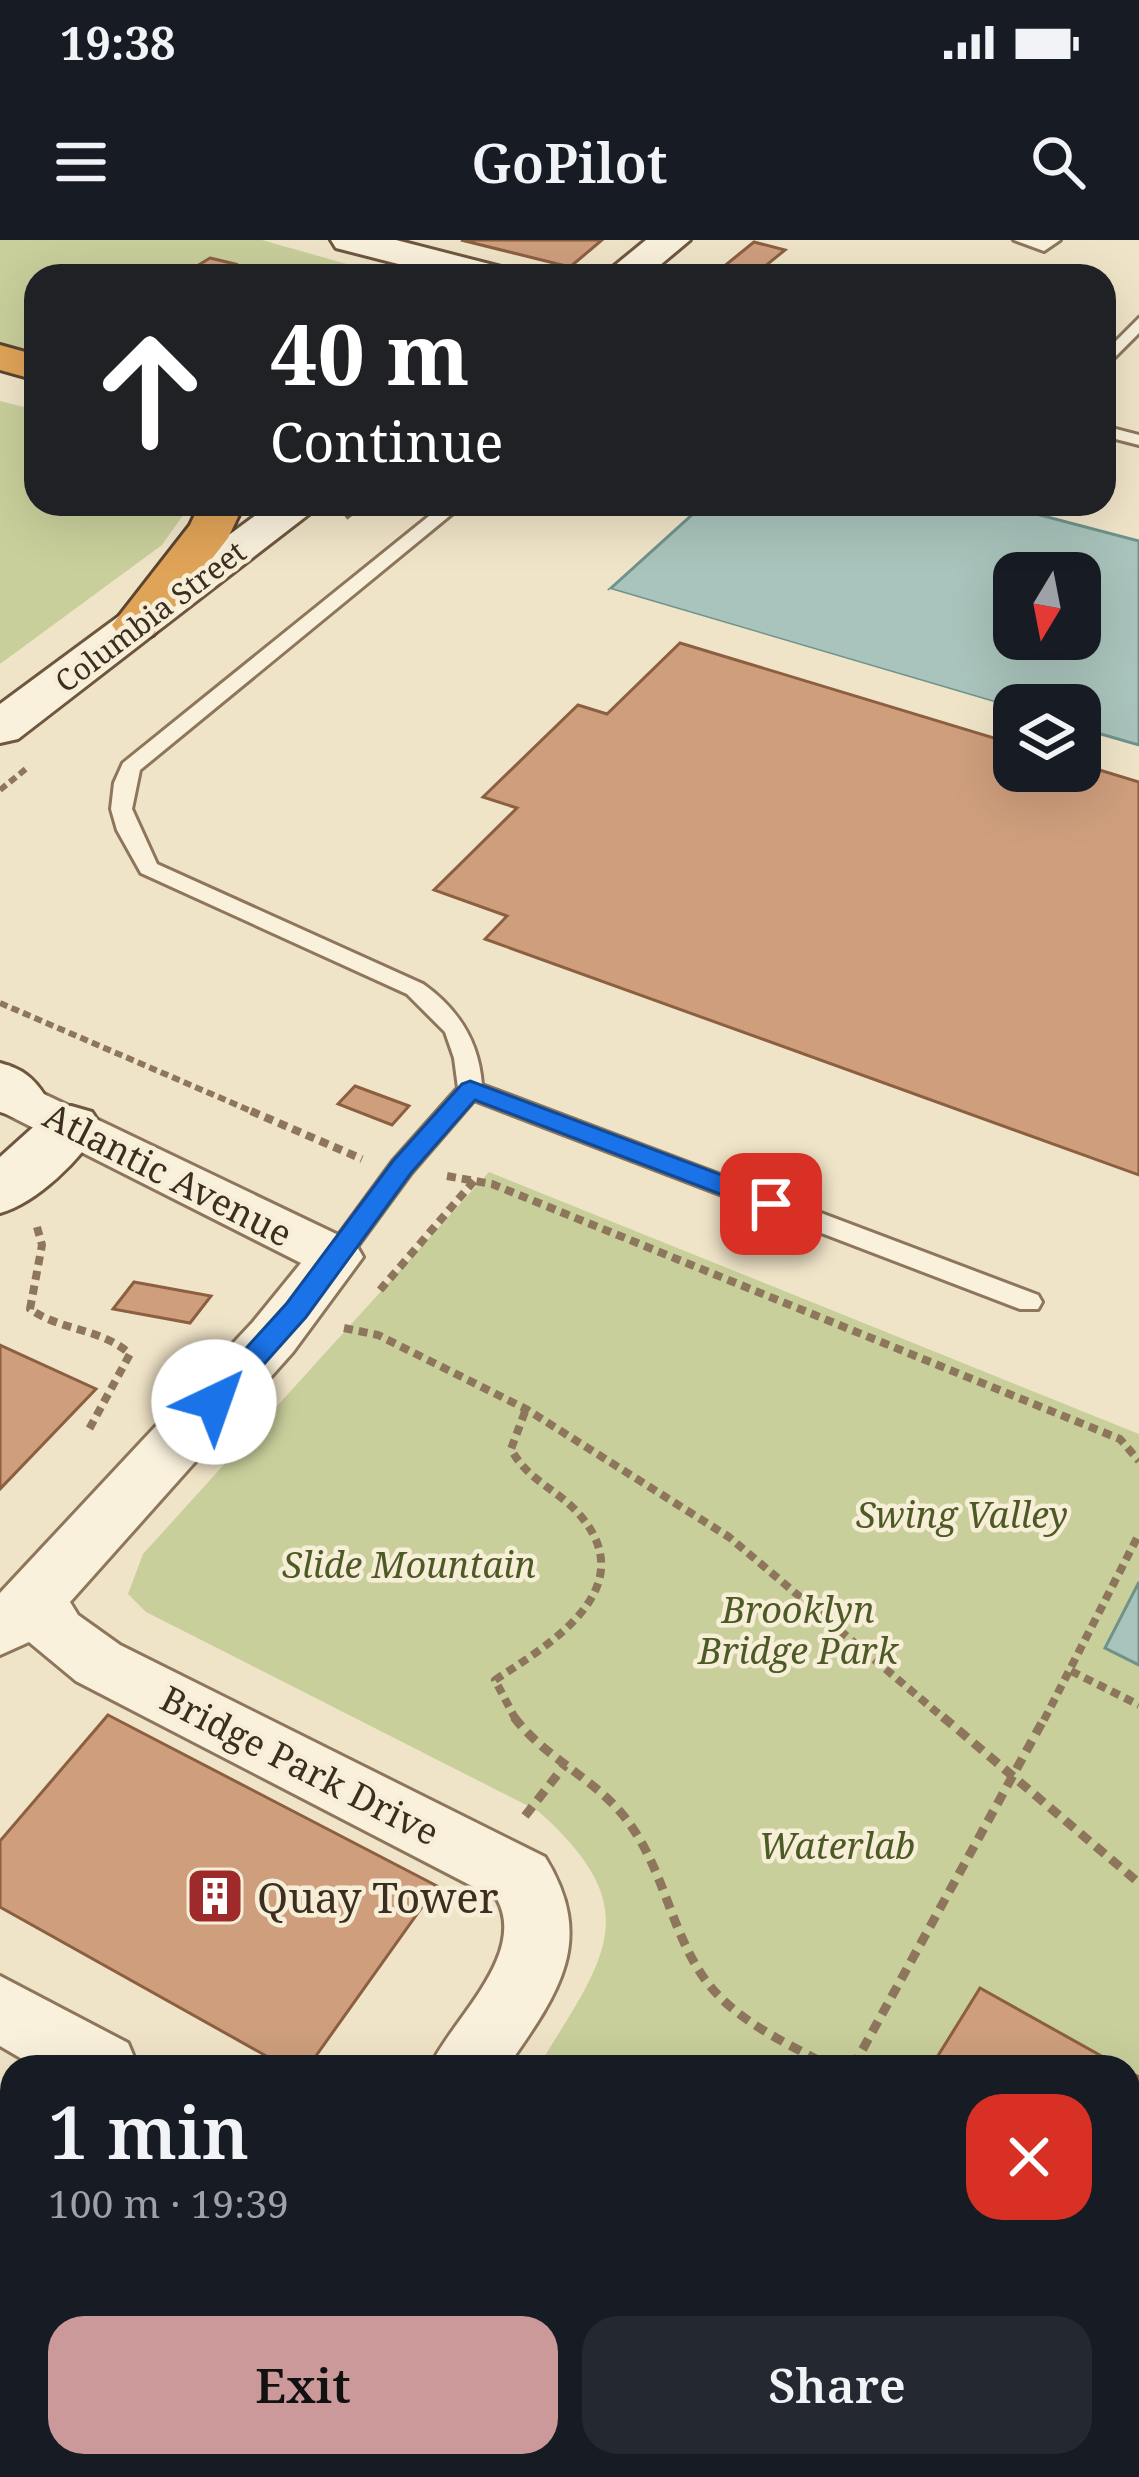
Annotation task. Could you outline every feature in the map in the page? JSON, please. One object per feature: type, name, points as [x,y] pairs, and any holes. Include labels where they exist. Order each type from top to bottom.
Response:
[{"type":"highway","points":[[136,626],[217,516]]},
{"type":"main road","points":[[350,240],[444,264]]},
{"type":"main road","points":[[638,264],[671,240]]},
{"type":"main road","name":"Columbia Street","points":[[0,728],[284,516]]},
{"type":"main road","points":[[18,1209],[71,1126]]},
{"type":"street","name":"Atlantic Avenue","points":[[5,1089],[356,1276]]},
{"type":"street","name":"Bridge Park Drive","points":[[356,1276],[273,1337],[17,1614],[56,1633],[98,1663],[510,1870],[530,1888],[538,1918],[536,1949],[474,2055]]},
{"type":"street","points":[[0,2008],[81,2055]]},
{"type":"lane","points":[[1022,240],[1045,246],[1052,240]]},
{"type":"lane","points":[[1116,349],[1139,323]]},
{"type":"lane","points":[[439,516],[130,767],[118,797],[125,826],[148,868],[415,989],[443,1008],[469,1057],[470,1089],[1029,1302]]},
{"type":"lane","name":"Bridge Park Drive","points":[[356,1276],[402,1167],[470,1089]]},
{"type":"path","points":[[0,1003],[356,1158]]},
{"type":"path","points":[[356,1276],[474,1181],[1120,1439],[1139,1461]]},
{"type":"path","points":[[18,1209],[42,1245],[30,1309],[46,1324],[119,1341],[130,1354],[87,1433]]},
{"type":"path","points":[[332,1346],[362,1312]]},
{"type":"path","points":[[348,1328],[378,1335],[526,1409],[729,1537],[1139,1883]]},
{"type":"path","points":[[526,1409],[511,1449],[522,1473],[573,1508],[598,1539],[598,1579],[578,1620],[495,1680],[509,1718],[612,1802],[650,1854],[674,1900],[686,1952],[719,1997],[809,2055]]},
{"type":"path","points":[[860,2055],[1016,1775],[1139,1534]]},
{"type":"path","points":[[1071,1670],[1139,1705]]},
{"type":"path","points":[[523,1819],[565,1765]]},
{"type":"path","points":[[502,1808],[539,1828]]},
{"type":"green space","points":[[0,240],[262,240],[347,264],[24,264],[24,349],[0,342]]},
{"type":"green space","points":[[0,401],[24,407],[24,516],[183,516],[162,545],[0,664]]},
{"type":"green space","name":"Brooklyn Bridge Park","points":[[489,1172],[1139,1434],[1139,1585],[1106,1648],[1139,1665],[1139,2055],[545,2055],[582,1995],[605,1936],[605,1907],[595,1878],[573,1846],[538,1811],[146,1612],[128,1594],[143,1554]]},
{"type":"water","points":[[691,516],[1044,516],[1139,541],[1139,745],[1101,734],[1101,684],[993,684],[993,702],[610,589]]},
{"type":"water","points":[[1139,1582],[1139,1665],[1105,1648]]},
{"type":"pier","points":[[610,589],[993,702],[993,708],[608,594]]},
{"type":"building","points":[[461,240],[602,240],[574,264]]},
{"type":"building","points":[[754,242],[785,250],[768,264],[727,264]]},
{"type":"building","points":[[210,258],[235,264],[200,264]]},
{"type":"building","points":[[680,643],[993,738],[993,792],[1101,792],[1101,770],[1139,782],[1139,1175],[485,939],[507,916],[434,890],[517,808],[483,797],[578,705],[607,714]]},
{"type":"building","points":[[355,1086],[409,1106],[392,1125],[338,1104]]},
{"type":"building","points":[[134,1282],[211,1296],[190,1323],[113,1309]]},
{"type":"building","points":[[0,1345],[96,1389],[0,1489]]},
{"type":"building","name":"Quay Tower","points":[[108,1715],[437,1886],[317,2055],[265,2055],[0,1907],[0,1841]]},
{"type":"building","points":[[980,1988],[1100,2055],[938,2055]]},
{"type":"place","name":"Quay Tower","points":[[215,1896]]},
{"type":"route","points":[[214,1402],[296,1310],[402,1167],[470,1089],[771,1204]]},
{"type":"park label","name":"Swing Valley","points":[[962,1514]]},
{"type":"park label","name":"Slide Mountain","points":[[409,1564]]},
{"type":"park label","name":"Waterlab","points":[[837,1845]]}]
